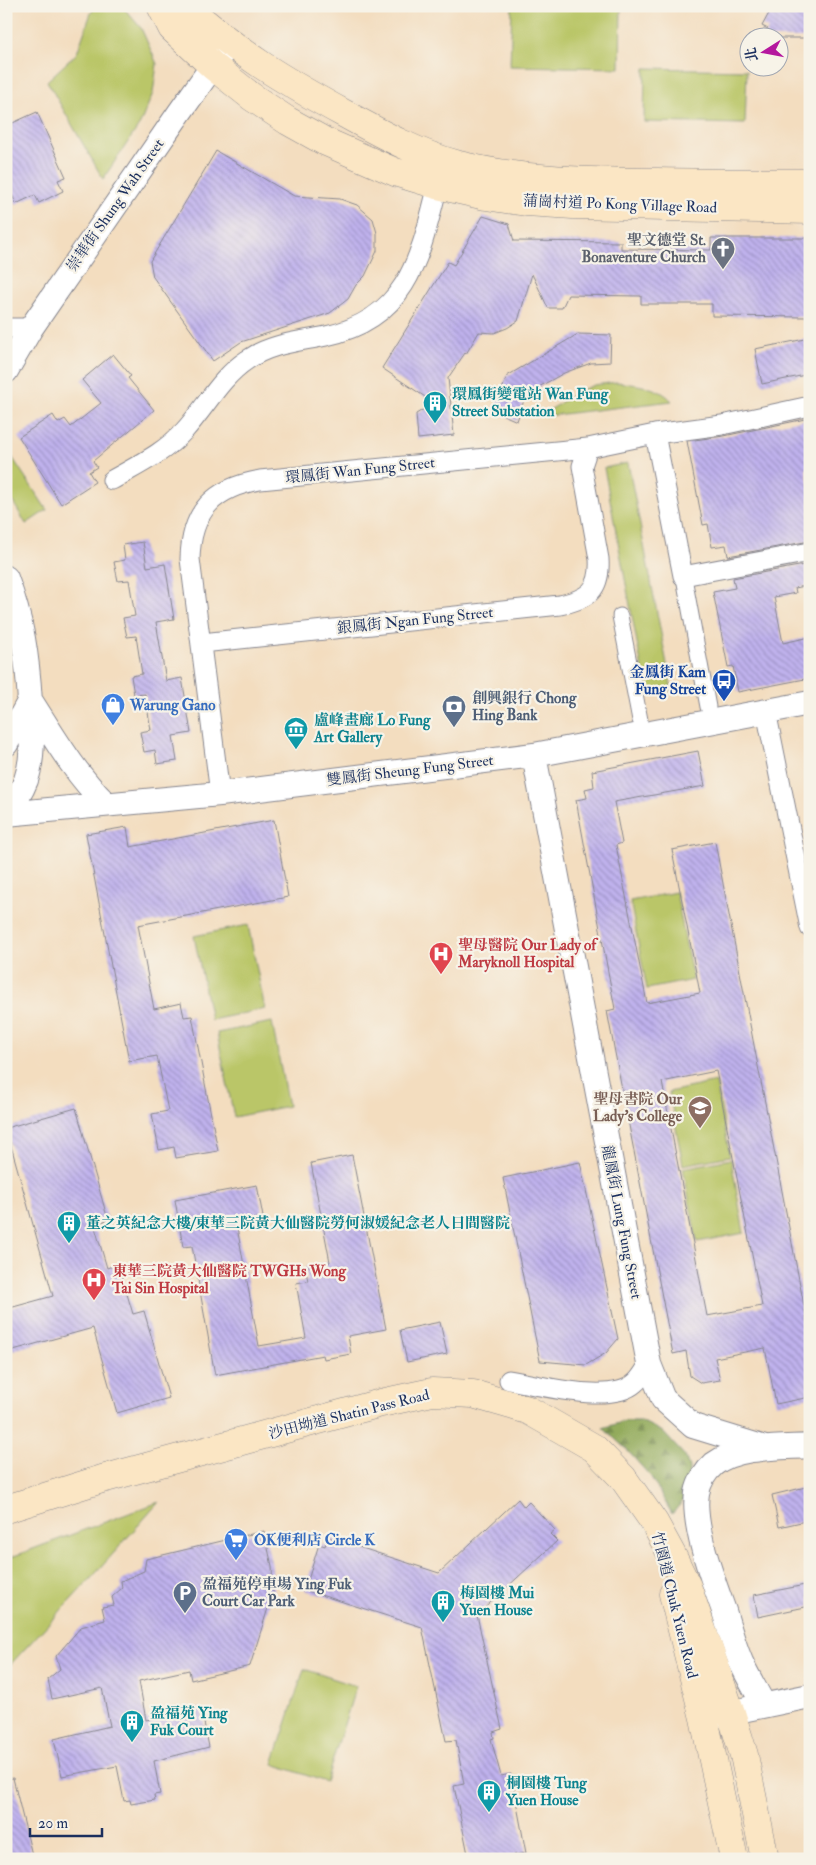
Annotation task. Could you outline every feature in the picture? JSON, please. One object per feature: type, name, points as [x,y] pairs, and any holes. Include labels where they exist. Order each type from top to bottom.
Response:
[{"type":"main road","name":"蒲崗村道 Po Kong Village Road","points":[[161,6],[172,28],[213,66],[252,97],[288,121],[324,141],[395,172],[438,185],[496,198],[573,205],[810,210]]},
{"type":"main road","name":"蒲崗村道 Po Kong Village Road","points":[[186,6],[230,43],[288,84],[400,144],[430,156],[461,165],[548,179],[604,182],[810,183]]},
{"type":"main road","name":"沙田坳道 Shatin Pass Road","points":[[6,1509],[119,1475],[381,1403],[432,1392],[473,1394],[528,1410],[594,1448],[623,1478],[654,1522]]},
{"type":"main road","name":"竹園道 Chuk Yuen Road","points":[[654,1522],[687,1586],[731,1713],[744,1755],[765,1859]]},
{"type":"main road","name":"竹園道 Chuk Yuen Road","points":[[654,1522],[704,1718],[734,1859]]},
{"type":"street","name":"崇華街 Shung Wah Street","points":[[6,371],[31,328],[230,43]]},
{"type":"street","points":[[112,480],[172,444],[196,418],[226,380],[246,360],[268,348],[281,344],[346,332],[361,325],[386,306],[399,293],[418,259],[438,185]]},
{"type":"street","points":[[6,328],[31,328]]},
{"type":"street","name":"環鳳街 Wan Fung Street","points":[[220,794],[190,559],[190,545],[195,527],[205,508],[226,489],[241,483],[260,480],[588,448],[810,406]]},
{"type":"street","points":[[655,434],[708,707]]},
{"type":"street","name":"銀鳳街 Ngan Fung Street","points":[[202,643],[560,605],[584,598],[592,590],[599,577],[599,559],[582,466],[588,448]]},
{"type":"street","points":[[684,580],[810,552]]},
{"type":"street","points":[[6,578],[24,635],[28,662],[33,742],[26,778],[18,798],[6,813]]},
{"type":"street","points":[[620,616],[640,720]]},
{"type":"street","points":[[6,744],[30,700]]},
{"type":"street","points":[[30,700],[70,763],[90,789],[106,804]]},
{"type":"street","name":"雙鳳街 Sheung Fung Street","points":[[6,813],[220,794],[534,755],[810,703]]},
{"type":"street","points":[[766,711],[810,928]]},
{"type":"street","name":"龍鳳街 Lung Fung Street","points":[[534,755],[649,1364],[663,1399],[693,1426],[765,1448]]},
{"type":"street","points":[[508,1380],[590,1394],[617,1392],[635,1384],[649,1364]]},
{"type":"street","points":[[764,1706],[740,1660],[714,1582],[700,1533],[697,1492],[703,1476],[713,1465],[726,1456],[765,1448],[810,1446]]},
{"type":"street","points":[[704,1718],[810,1696]]},
{"type":"green space","points":[[96,6],[122,6],[141,28],[157,64],[153,93],[140,124],[103,179],[47,81],[77,53],[91,13]]},
{"type":"green space","points":[[512,6],[621,6],[620,68],[510,66]]},
{"type":"green space","points":[[645,68],[738,70],[738,78],[747,78],[745,124],[644,122]]},
{"type":"green space","points":[[617,382],[654,389],[672,401],[546,416],[547,412],[575,393],[594,385]]},
{"type":"green space","points":[[6,448],[47,510],[26,524],[6,490]]},
{"type":"green space","points":[[628,463],[672,690],[647,695],[604,468]]},
{"type":"green space","points":[[676,892],[693,980],[647,989],[630,901]]},
{"type":"green space","points":[[248,925],[265,1009],[211,1020],[194,936]]},
{"type":"green space","points":[[272,1022],[288,1106],[234,1117],[217,1033]]},
{"type":"green space","points":[[716,1082],[730,1156],[683,1165],[669,1092]]},
{"type":"green space","points":[[731,1159],[744,1233],[697,1242],[683,1168]]},
{"type":"green space","points":[[625,1421],[641,1421],[663,1432],[685,1456],[689,1467],[689,1482],[683,1501],[672,1514],[651,1477],[626,1449],[603,1428]]},
{"type":"green space","points":[[159,1502],[96,1573],[6,1669],[6,1559]]},
{"type":"green space","points":[[304,1669],[356,1686],[326,1782],[273,1764]]},
{"type":"building","points":[[773,6],[810,6],[810,38],[788,38],[788,28],[766,28],[762,26]]},
{"type":"building","points":[[37,112],[66,177],[58,180],[63,191],[39,203],[35,195],[16,204],[6,182],[6,126]]},
{"type":"building","points":[[216,151],[294,196],[340,199],[357,205],[373,219],[377,233],[377,251],[365,276],[356,285],[348,299],[330,313],[241,342],[213,361],[153,277],[150,261]]},
{"type":"building","points":[[483,216],[509,224],[514,241],[621,242],[621,249],[711,250],[711,238],[807,238],[807,317],[712,316],[712,304],[641,304],[641,296],[568,295],[562,308],[548,308],[532,274],[518,321],[494,333],[479,332],[466,354],[448,378],[454,435],[418,439],[416,414],[434,403],[382,368],[448,262],[454,265]]},
{"type":"building","points":[[578,334],[611,335],[610,362],[591,363],[564,373],[537,388],[525,397],[517,421],[494,411],[507,376]]},
{"type":"building","points":[[810,338],[810,374],[762,384],[755,349]]},
{"type":"building","points":[[113,354],[131,376],[128,378],[154,410],[93,461],[97,467],[89,472],[95,482],[61,504],[19,437],[53,415],[58,423],[65,419],[71,427],[101,403],[82,380]]},
{"type":"building","points":[[810,418],[810,468],[806,469],[810,492],[810,541],[728,556],[726,545],[712,547],[708,524],[703,525],[687,441],[724,436]]},
{"type":"building","points":[[143,542],[147,567],[165,564],[174,619],[156,622],[166,681],[182,678],[191,733],[173,736],[177,761],[157,764],[155,750],[144,752],[140,732],[151,730],[145,694],[134,695],[131,676],[142,674],[136,636],[127,637],[123,618],[135,616],[129,580],[118,581],[114,562],[125,560],[123,545]]},
{"type":"building","points":[[810,564],[810,585],[795,588],[796,593],[774,597],[783,643],[810,637],[810,678],[738,692],[733,666],[728,667],[713,592],[735,588],[733,578]]},
{"type":"building","name":"聖母書院 Our Lady's College","points":[[698,751],[705,786],[614,802],[622,843],[616,845],[647,1003],[700,993],[672,850],[715,842],[810,1337],[810,1397],[776,1404],[765,1348],[715,1358],[720,1380],[701,1383],[690,1376],[686,1351],[673,1354],[607,1011],[615,1009],[576,800],[587,798],[585,789],[594,787],[592,771]],"holes":[[[716,1071],[762,1306],[707,1316],[662,1082]]]},
{"type":"building","points":[[274,820],[288,897],[138,925],[154,1009],[181,1003],[184,1017],[192,1016],[218,1151],[176,1158],[174,1147],[159,1150],[152,1114],[168,1111],[157,1056],[129,1061],[86,834],[127,827],[130,847]]},
{"type":"building","name":"董之英紀念大樓/東華三院黃大仙醫院勞何淑媛紀念老人日間醫院","points":[[76,1108],[108,1220],[94,1224],[107,1268],[118,1264],[133,1314],[144,1311],[169,1398],[117,1413],[93,1328],[6,1352],[6,1309],[53,1296],[6,1128]]},
{"type":"building","points":[[352,1155],[386,1329],[348,1336],[351,1354],[324,1359],[323,1355],[215,1375],[192,1246],[183,1247],[175,1200],[257,1185],[263,1217],[236,1222],[259,1346],[306,1338],[296,1283],[308,1281],[305,1267],[330,1262],[311,1163]]},
{"type":"building","points":[[580,1162],[618,1339],[606,1353],[586,1365],[540,1361],[503,1178]]},
{"type":"building","points":[[440,1322],[447,1354],[407,1362],[400,1330]]},
{"type":"building","points":[[810,1486],[810,1520],[779,1527],[772,1495]]},
{"type":"building","name":"梅園樓 Mui Yuen House","points":[[518,1499],[524,1507],[529,1502],[555,1530],[550,1534],[557,1541],[477,1615],[502,1729],[493,1732],[494,1738],[491,1739],[501,1776],[511,1774],[526,1853],[514,1855],[514,1859],[469,1859],[454,1786],[464,1784],[456,1740],[446,1741],[422,1627],[305,1590],[319,1544],[325,1546],[328,1537],[439,1573]]},
{"type":"building","name":"盈福苑停車場 Ying Fuk Court Car Park","points":[[264,1531],[272,1566],[273,1592],[250,1666],[191,1680],[189,1670],[139,1681],[146,1720],[201,1708],[209,1747],[154,1761],[160,1794],[154,1795],[155,1800],[131,1804],[130,1800],[124,1801],[117,1766],[62,1776],[54,1739],[110,1726],[102,1688],[52,1699],[48,1679],[60,1669],[56,1656],[81,1627],[105,1620],[102,1607],[114,1605],[112,1597],[122,1588],[121,1581],[144,1571],[146,1559]]},
{"type":"building","points":[[810,1584],[810,1606],[758,1617],[754,1595]]},
{"type":"building","points":[[13,1778],[33,1859],[6,1859],[6,1779]]},
{"type":"place","name":"聖文德堂 St. Bonaventure Church","points":[[723,270]]},
{"type":"place","name":"環鳳街變電站 Wan Fung Street Substation","points":[[435,424]]},
{"type":"place","name":"金鳳街 Kam Fung Street","points":[[724,702]]},
{"type":"place","name":"Warung Gano","points":[[113,726]]},
{"type":"place","name":"創興銀行 Chong Hing Bank","points":[[454,728]]},
{"type":"place","name":"盧峰畫廊 Lo Fung Art Gallery","points":[[296,750]]},
{"type":"place","name":"聖母醫院 Our Lady of Maryknoll Hospital","points":[[441,975]]},
{"type":"place","name":"聖母書院 Our Lady's College","points":[[700,1129]]},
{"type":"place","name":"董之英紀念大樓/東華三院黃大仙醫院勞何淑媛紀念老人日間醫院","points":[[69,1244]]},
{"type":"place","name":"東華三院黃大仙醫院 TWGHs Wong Tai Sin Hospital","points":[[94,1301]]},
{"type":"place","name":"OK便利店 Circle K","points":[[236,1561]]},
{"type":"place","name":"盈福苑停車場 Ying Fuk Court Car Park","points":[[185,1614]]},
{"type":"place","name":"梅園樓 Mui Yuen House","points":[[443,1623]]},
{"type":"place","name":"盈福苑 Ying Fuk Court","points":[[132,1743]]},
{"type":"place","name":"桐園樓 Tung Yuen House","points":[[489,1813]]}]
